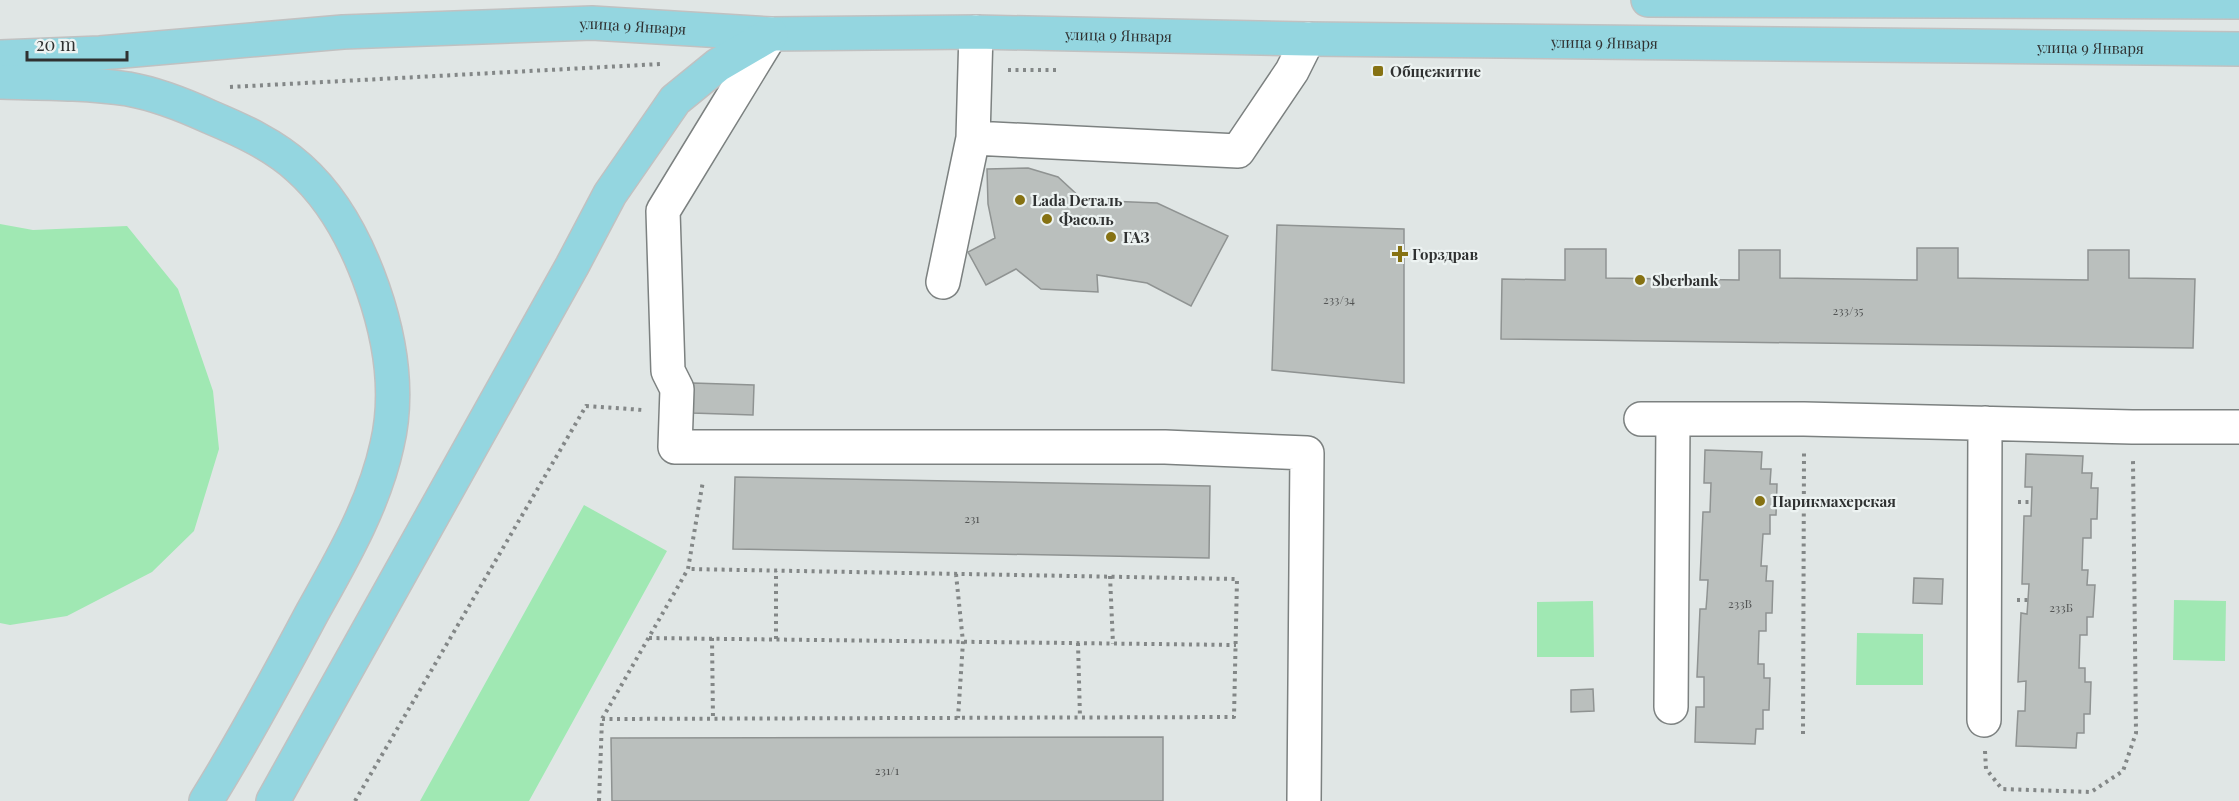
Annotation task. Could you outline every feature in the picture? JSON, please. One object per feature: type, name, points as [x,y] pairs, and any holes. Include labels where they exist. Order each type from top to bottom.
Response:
[{"type":"main road","points":[[1648,0],[2239,2]]},
{"type":"main road","name":"улица 9 Января","points":[[0,57],[100,53],[343,32],[592,23],[771,34],[976,32],[1308,39],[2239,50]]},
{"type":"main road","points":[[273,801],[567,276],[610,194],[675,100],[718,65],[771,34]]},
{"type":"main road","points":[[0,82],[129,89],[179,103],[234,127],[270,147],[299,168],[336,212],[362,258],[384,320],[393,390],[387,445],[370,498],[341,560],[261,708],[206,801]]},
{"type":"lane","points":[[943,282],[973,138],[976,32]]},
{"type":"lane","points":[[771,34],[663,211],[668,371],[678,389],[675,447],[1166,447],[1307,453],[1304,801]]},
{"type":"lane","points":[[973,138],[1238,151],[1292,70],[1308,39]]},
{"type":"lane","points":[[1641,419],[1804,419],[2132,427],[2239,427]]},
{"type":"lane","points":[[1671,707],[1673,420]]},
{"type":"lane","points":[[1984,720],[1985,423]]},
{"type":"path","points":[[227,87],[661,64]]},
{"type":"path","points":[[356,801],[586,406],[677,413]]},
{"type":"path","points":[[1803,734],[1804,419]]},
{"type":"path","points":[[1984,720],[1986,769],[2002,789],[2091,792],[2123,771],[2136,733],[2132,427]]},
{"type":"path","points":[[599,801],[602,719],[688,569],[709,447]]},
{"type":"path","points":[[602,719],[1234,717],[1237,579],[688,569]]},
{"type":"path","points":[[776,571],[776,639]]},
{"type":"path","points":[[956,574],[963,642],[958,718]]},
{"type":"path","points":[[1110,576],[1113,644]]},
{"type":"path","points":[[650,638],[1236,645]]},
{"type":"path","points":[[712,638],[713,719]]},
{"type":"path","points":[[1078,643],[1080,717]]},
{"type":"green space","points":[[0,224],[33,230],[127,226],[178,289],[213,391],[219,449],[194,531],[152,572],[67,616],[10,625],[0,623]]},
{"type":"green space","points":[[584,505],[667,551],[529,801],[420,801]]},
{"type":"green space","points":[[2174,600],[2226,601],[2225,661],[2173,660]]},
{"type":"green space","points":[[1593,601],[1594,657],[1537,657],[1537,602]]},
{"type":"green space","points":[[1857,633],[1923,634],[1923,685],[1856,685]]},
{"type":"building","name":"ГАЗ","points":[[1028,168],[1058,177],[1083,200],[1157,203],[1228,236],[1191,306],[1147,283],[1097,275],[1098,292],[1041,289],[1016,269],[986,285],[968,252],[995,238],[988,204],[987,169]]},
{"type":"building","points":[[1277,225],[1404,229],[1404,383],[1272,370]]},
{"type":"building","points":[[1917,248],[1958,248],[1958,278],[2088,280],[2088,250],[2129,250],[2129,278],[2195,279],[2193,348],[1501,339],[1502,279],[1565,280],[1565,249],[1606,249],[1606,278],[1739,280],[1739,250],[1780,250],[1780,278],[1917,280]]},
{"type":"building","points":[[693,383],[754,385],[753,415],[692,413]]},
{"type":"building","points":[[1705,450],[1762,452],[1761,469],[1771,469],[1770,484],[1777,484],[1776,515],[1770,515],[1770,534],[1763,534],[1761,566],[1767,566],[1766,581],[1773,581],[1772,613],[1766,613],[1766,631],[1759,631],[1758,664],[1764,664],[1764,678],[1770,678],[1769,710],[1763,710],[1763,729],[1756,729],[1755,744],[1695,742],[1696,707],[1704,707],[1704,677],[1697,677],[1700,609],[1706,609],[1708,580],[1700,580],[1703,512],[1710,512],[1711,483],[1704,483]]},
{"type":"building","points":[[2026,454],[2083,456],[2082,473],[2092,473],[2091,488],[2098,488],[2097,519],[2091,519],[2091,538],[2083,538],[2082,570],[2088,570],[2087,585],[2095,585],[2093,617],[2087,617],[2087,635],[2080,635],[2079,668],[2085,668],[2085,682],[2091,682],[2090,714],[2084,714],[2084,733],[2077,733],[2076,748],[2016,746],[2018,711],[2025,711],[2026,681],[2018,682],[2021,613],[2027,614],[2029,584],[2022,584],[2024,516],[2031,516],[2032,487],[2025,487]]},
{"type":"building","points":[[735,477],[1210,486],[1209,558],[733,549]]},
{"type":"building","points":[[1914,578],[1943,579],[1942,604],[1913,603]]},
{"type":"building","points":[[1593,689],[1594,711],[1571,712],[1571,690]]},
{"type":"building","points":[[1163,737],[1163,801],[612,801],[611,738]]},
{"type":"place","name":"Общежитие","points":[[1378,71]]},
{"type":"place","name":"Lada Dеталь","points":[[1020,200]]},
{"type":"place","name":"Фасоль","points":[[1047,219]]},
{"type":"place","name":"ГАЗ","points":[[1111,237]]},
{"type":"place","name":"Горздрав","points":[[1400,254]]},
{"type":"place","name":"Sberbank","points":[[1640,280]]},
{"type":"place","name":"Парикмахерская","points":[[1760,501]]}]
